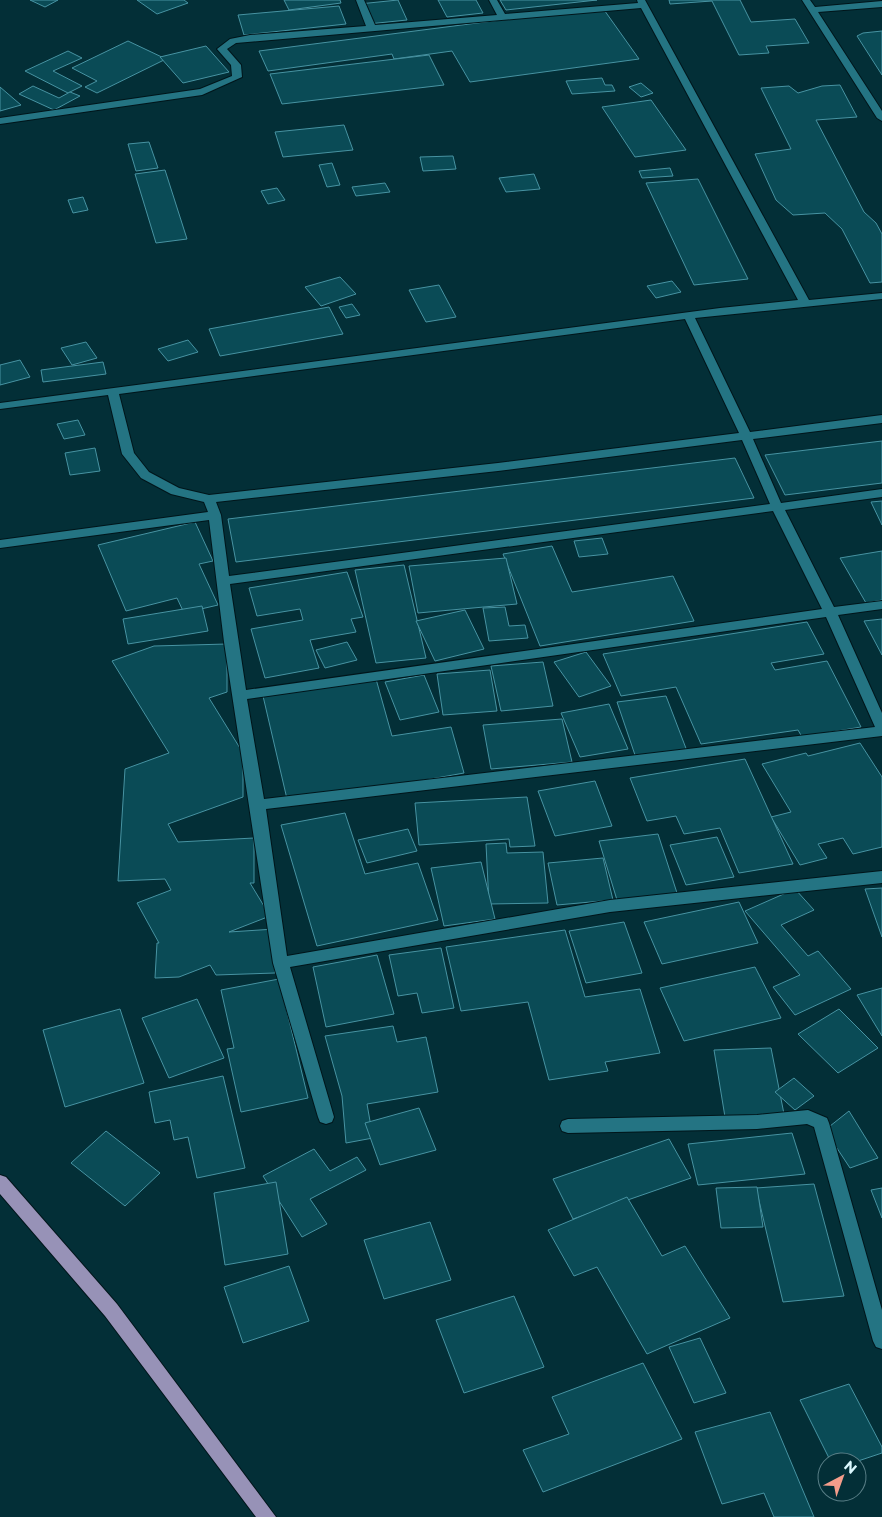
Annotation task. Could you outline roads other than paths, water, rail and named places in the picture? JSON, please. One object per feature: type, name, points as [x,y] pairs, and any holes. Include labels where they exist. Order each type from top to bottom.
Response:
[{"type":"main road","points":[[0,1182],[111,1310],[266,1517]]},
{"type":"street","points":[[360,0],[371,27]]},
{"type":"street","points":[[493,0],[502,16]]},
{"type":"street","points":[[806,0],[882,118]]},
{"type":"street","points":[[0,121],[202,92],[237,77],[236,65],[222,49],[233,41],[642,3],[805,303]]},
{"type":"street","points":[[811,10],[882,4]]},
{"type":"street","points":[[0,406],[689,316],[882,296]]},
{"type":"street","points":[[258,805],[882,729],[830,612],[777,507],[746,435],[689,316]]},
{"type":"street","points":[[112,390],[126,439],[128,454],[145,475],[175,490],[209,500],[498,467],[882,419]]},
{"type":"street","points":[[225,581],[882,493]]},
{"type":"street","points":[[209,500],[216,515],[231,642],[258,805],[281,963],[326,1117]]},
{"type":"street","points":[[0,544],[216,515]]},
{"type":"street","points":[[240,695],[882,605]]},
{"type":"street","points":[[281,963],[610,906],[882,877]]},
{"type":"street","points":[[568,1126],[757,1122],[808,1117],[821,1122],[882,1341]]}]
